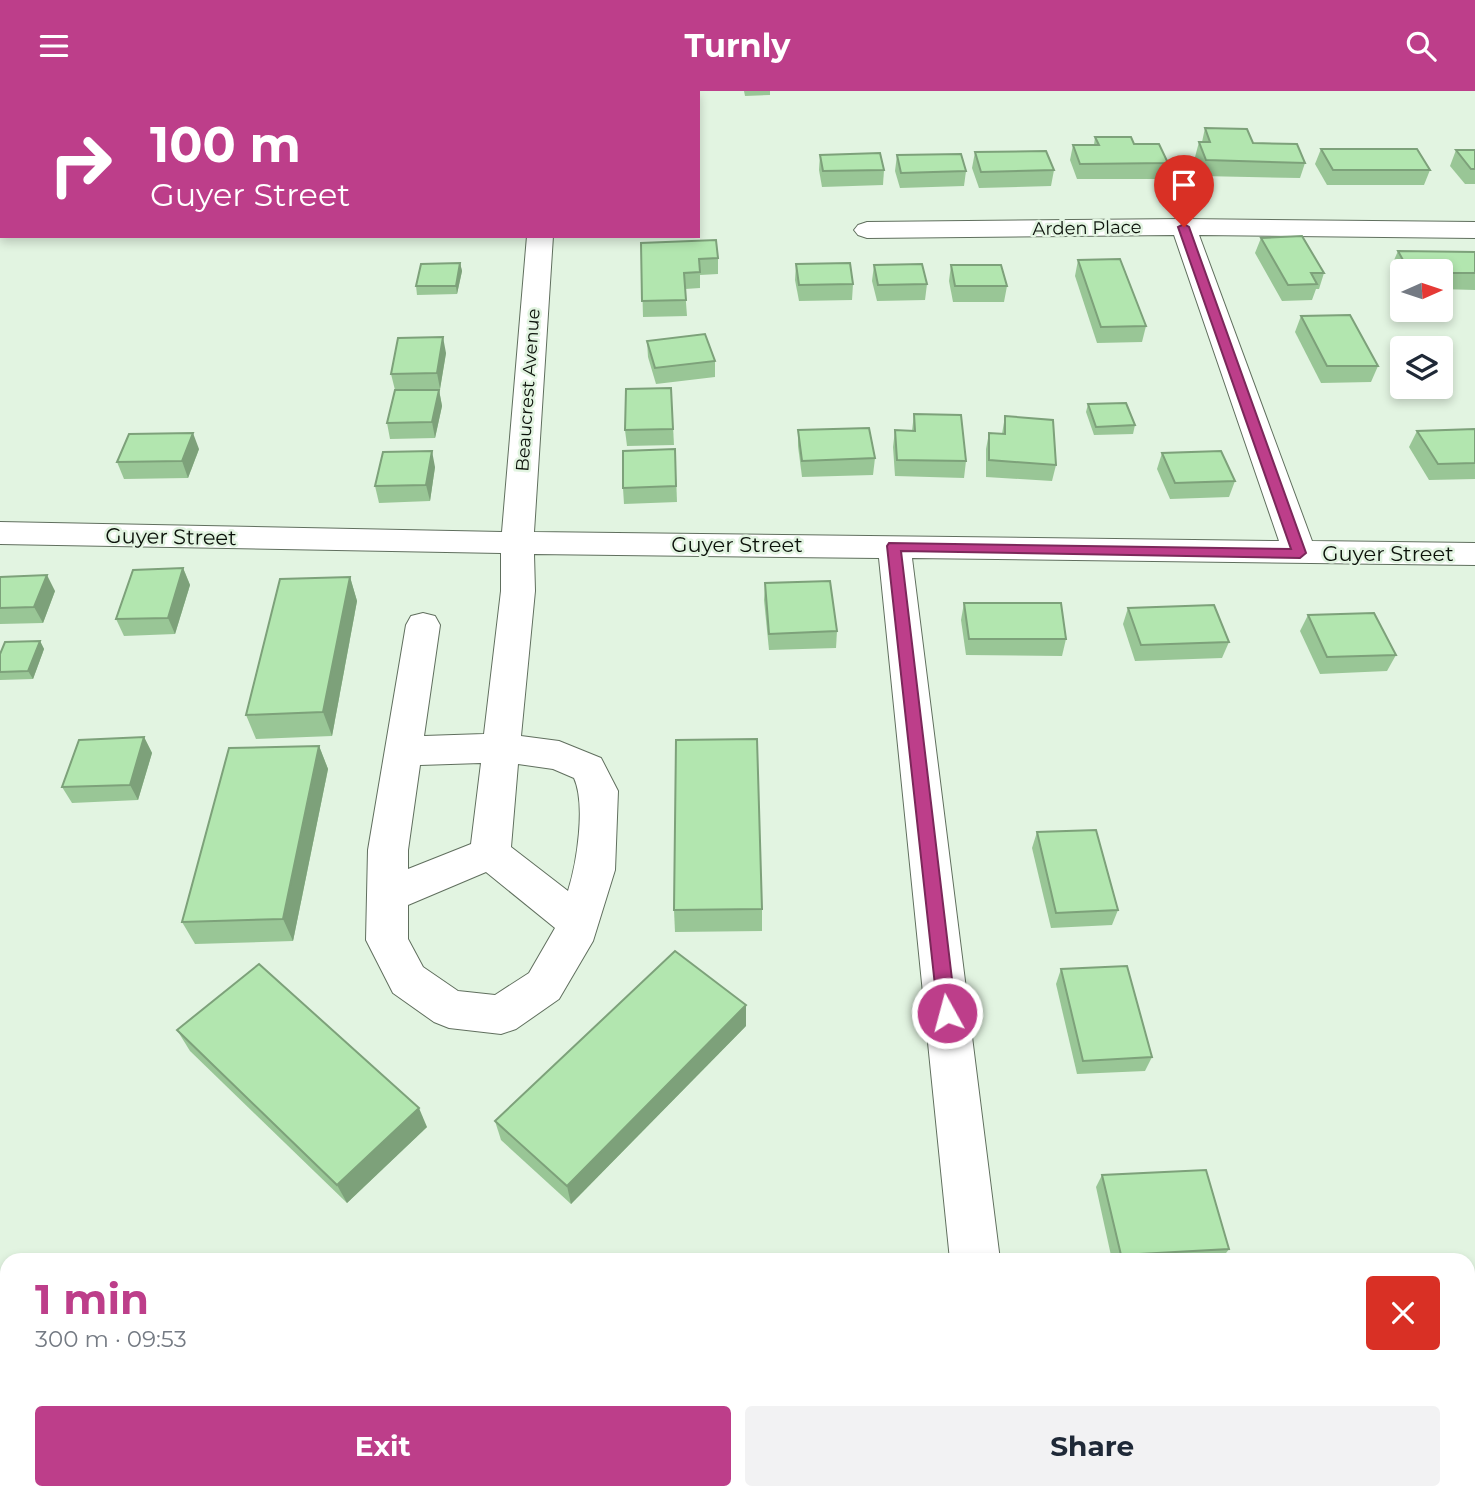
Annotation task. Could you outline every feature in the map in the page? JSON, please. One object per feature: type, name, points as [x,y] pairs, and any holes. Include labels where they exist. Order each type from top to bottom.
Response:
[{"type":"street","name":"Arden Place","points":[[867,230],[1184,227],[1475,230]]},
{"type":"street","points":[[1184,227],[1300,553]]},
{"type":"street","name":"Beaucrest Avenue","points":[[489,853],[518,590],[517,543],[540,238]]},
{"type":"street","name":"Guyer Street","points":[[0,533],[517,543],[1475,554]]},
{"type":"street","points":[[894,546],[974,1253]]},
{"type":"street","points":[[404,751],[501,748],[559,755],[588,768],[599,791],[595,870],[572,941],[544,986],[501,1015],[449,1009],[408,980],[387,940],[388,850],[423,625]]},
{"type":"street","points":[[388,895],[489,853],[578,922]]},
{"type":"building","points":[[1205,128],[1247,129],[1253,143],[1297,144],[1305,163],[1206,160],[1199,142],[1210,142]]},
{"type":"building","points":[[1095,137],[1131,137],[1134,144],[1159,144],[1168,163],[1080,164],[1073,145],[1099,145]]},
{"type":"building","points":[[1321,149],[1417,149],[1430,170],[1333,170]]},
{"type":"building","points":[[1456,150],[1475,150],[1475,169],[1471,169]]},
{"type":"building","points":[[1046,151],[1054,170],[981,172],[975,152]]},
{"type":"building","points":[[880,153],[884,170],[823,171],[820,155]]},
{"type":"building","points":[[961,154],[966,171],[901,173],[897,155]]},
{"type":"building","points":[[1302,236],[1324,273],[1311,273],[1317,284],[1288,285],[1261,238]]},
{"type":"building","points":[[716,240],[718,258],[699,259],[700,272],[684,273],[686,300],[642,301],[641,243]]},
{"type":"building","points":[[1398,251],[1475,252],[1475,273],[1453,273],[1453,259],[1402,259]]},
{"type":"building","points":[[1120,259],[1146,326],[1101,327],[1078,260]]},
{"type":"building","points":[[460,263],[456,286],[416,286],[421,264]]},
{"type":"building","points":[[850,263],[853,284],[799,285],[796,264]]},
{"type":"building","points":[[922,264],[927,284],[878,285],[874,265]]},
{"type":"building","points":[[951,265],[1001,265],[1007,286],[955,286]]},
{"type":"building","points":[[1350,315],[1378,366],[1327,366],[1301,316]]},
{"type":"building","points":[[705,334],[715,361],[655,368],[647,341]]},
{"type":"building","points":[[443,337],[437,373],[391,374],[398,338]]},
{"type":"building","points":[[671,388],[673,429],[625,430],[626,389]]},
{"type":"building","points":[[395,390],[439,390],[432,422],[387,423]]},
{"type":"building","points":[[1126,403],[1135,425],[1096,427],[1088,404]]},
{"type":"building","points":[[914,414],[961,415],[966,461],[897,460],[895,430],[915,431]]},
{"type":"building","points":[[1005,416],[1053,420],[1056,465],[989,460],[989,433],[1005,434]]},
{"type":"building","points":[[869,428],[875,458],[802,461],[798,430]]},
{"type":"building","points":[[1475,429],[1475,463],[1438,464],[1417,431]]},
{"type":"building","points":[[193,433],[182,461],[117,462],[129,434]]},
{"type":"building","points":[[675,449],[676,486],[623,488],[623,451]]},
{"type":"building","points":[[432,451],[426,485],[375,486],[383,452]]},
{"type":"building","points":[[1221,451],[1235,481],[1175,483],[1162,453]]},
{"type":"building","points":[[183,568],[168,618],[116,619],[133,570]]},
{"type":"building","points":[[47,575],[34,607],[0,608],[0,577]]},
{"type":"building","points":[[350,577],[323,712],[246,715],[280,579]]},
{"type":"building","points":[[830,581],[837,631],[769,634],[765,583]]},
{"type":"building","points":[[964,603],[1061,603],[1066,639],[969,639]]},
{"type":"building","points":[[1214,605],[1229,642],[1141,645],[1128,608]]},
{"type":"building","points":[[1374,613],[1396,655],[1327,657],[1308,615]]},
{"type":"building","points":[[40,641],[28,671],[0,672],[0,654],[5,642]]},
{"type":"building","points":[[144,737],[130,785],[62,787],[79,740]]},
{"type":"building","points":[[757,739],[762,909],[674,910],[676,740]]},
{"type":"building","points":[[319,746],[283,919],[182,922],[229,748]]},
{"type":"building","points":[[1096,830],[1118,910],[1056,913],[1037,832]]},
{"type":"building","points":[[675,951],[746,1005],[567,1186],[495,1121]]},
{"type":"building","points":[[259,964],[419,1108],[337,1185],[177,1030]]},
{"type":"building","points":[[1127,966],[1152,1057],[1083,1061],[1061,969]]},
{"type":"building","points":[[1206,1170],[1229,1249],[1121,1253],[1102,1175]]},
{"type":"route","points":[[947,1013],[894,546],[1300,553],[1184,227]]}]
